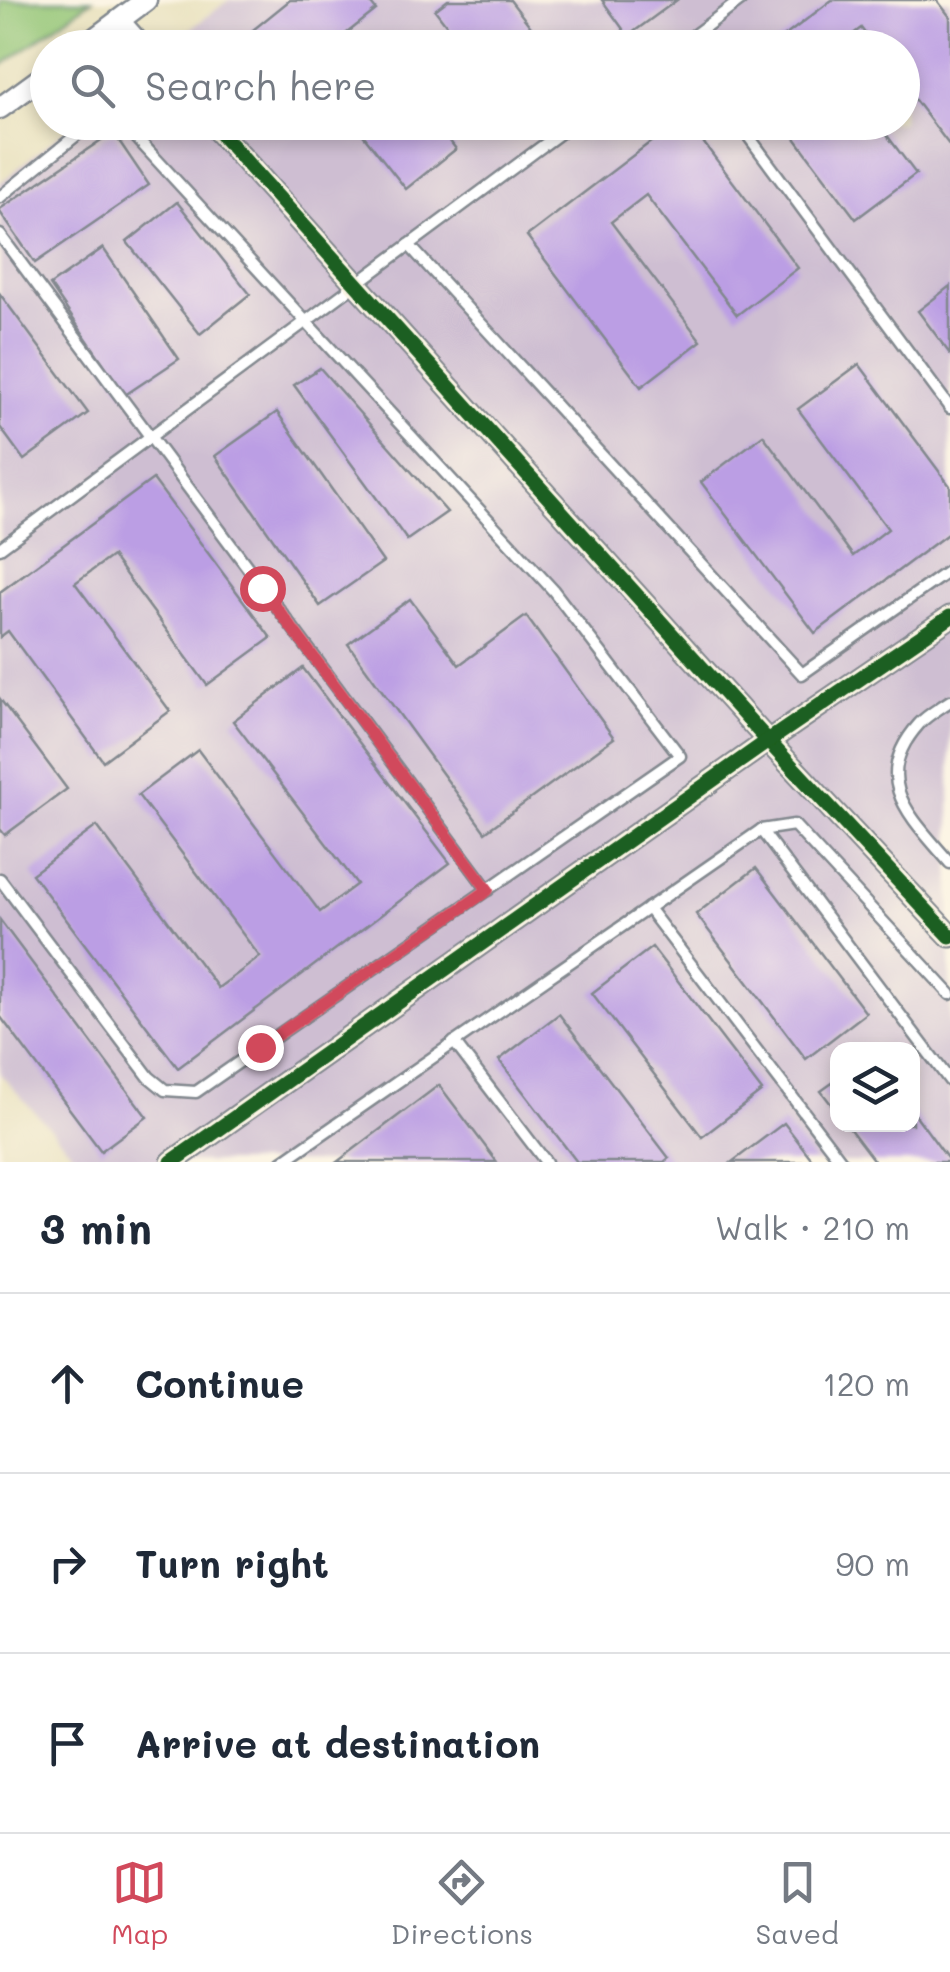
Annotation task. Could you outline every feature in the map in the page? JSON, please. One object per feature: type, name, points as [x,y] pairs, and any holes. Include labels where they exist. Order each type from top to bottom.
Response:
[{"type":"street","points":[[106,30],[146,0]]},
{"type":"street","points":[[118,21],[126,30]]},
{"type":"street","points":[[0,108],[30,86]]},
{"type":"street","points":[[226,140],[768,742],[950,936]]},
{"type":"street","points":[[172,1162],[950,617]]},
{"type":"lane","points":[[701,30],[741,0]]},
{"type":"lane","points":[[0,197],[70,140]]},
{"type":"lane","points":[[0,879],[149,1077],[165,1090],[196,1092],[680,756],[553,590],[139,140]]},
{"type":"lane","points":[[0,548],[551,140]]},
{"type":"lane","points":[[751,140],[950,408]]},
{"type":"lane","points":[[0,235],[488,890]]},
{"type":"lane","points":[[408,245],[802,674],[950,570]]},
{"type":"lane","points":[[950,701],[919,723],[896,760],[897,793],[950,863]]},
{"type":"lane","points":[[282,1162],[761,830],[794,825],[950,994]]},
{"type":"lane","points":[[761,830],[950,1081]]},
{"type":"lane","points":[[648,908],[842,1162]]},
{"type":"lane","points":[[454,1042],[546,1162]]},
{"type":"shaded area","points":[[229,0],[950,0],[950,1162],[81,1162],[0,1074],[0,183],[53,140],[920,140],[920,30],[189,30]]},
{"type":"green space","points":[[0,0],[92,0],[51,30],[30,30],[30,45],[0,67]]},
{"type":"building","points":[[290,0],[368,0],[376,10],[351,30],[253,30]]},
{"type":"building","points":[[448,0],[510,0],[533,30],[450,30],[435,10]]},
{"type":"building","points":[[602,0],[677,0],[636,30],[624,30]]},
{"type":"building","points":[[832,0],[937,0],[950,17],[950,146],[920,107],[920,30],[793,30]]},
{"type":"building","points":[[101,140],[118,140],[149,185],[35,263],[0,209]]},
{"type":"building","points":[[367,140],[449,140],[456,149],[406,189]]},
{"type":"building","points":[[653,140],[702,140],[798,268],[737,315],[646,195],[611,222],[701,341],[641,387],[527,236]]},
{"type":"building","points":[[797,140],[890,140],[916,174],[856,219]]},
{"type":"building","points":[[177,202],[250,294],[200,334],[127,242]]},
{"type":"building","points":[[103,248],[179,359],[125,395],[50,285]]},
{"type":"building","points":[[950,286],[950,354],[918,311]]},
{"type":"building","points":[[0,294],[88,413],[24,460],[0,427]]},
{"type":"building","points":[[859,364],[950,486],[950,532],[815,633],[701,482],[763,435],[853,556],[888,529],[798,409]]},
{"type":"building","points":[[320,368],[447,512],[407,540],[294,385]]},
{"type":"building","points":[[277,412],[383,562],[320,606],[215,456]]},
{"type":"building","points":[[153,479],[271,638],[207,685],[112,556],[75,583],[170,711],[103,761],[8,631],[0,637],[0,592]]},
{"type":"building","points":[[410,599],[459,665],[526,616],[614,738],[485,832],[348,644]]},
{"type":"building","points":[[303,668],[450,863],[178,1068],[32,874],[97,826],[218,988],[260,957],[138,795],[198,750],[320,912],[357,884],[233,721]]},
{"type":"building","points":[[0,699],[67,789],[5,835],[0,829]]},
{"type":"building","points":[[756,868],[866,1013],[806,1059],[696,914]]},
{"type":"building","points":[[0,920],[147,1117],[101,1151],[0,1016]]},
{"type":"building","points":[[652,947],[762,1091],[702,1137],[592,993]]},
{"type":"building","points":[[559,1014],[669,1158],[664,1162],[577,1162],[499,1060]]},
{"type":"building","points":[[439,1085],[497,1162],[337,1162]]},
{"type":"building","points":[[830,1085],[830,1103],[821,1091]]},
{"type":"building","points":[[920,1121],[950,1162],[875,1162],[852,1132],[920,1132]]},
{"type":"building","points":[[784,1123],[814,1162],[732,1162]]},
{"type":"cycle path","points":[[226,140],[768,741],[950,936]]},
{"type":"cycle path","points":[[172,1162],[950,617]]},
{"type":"route","points":[[260,1047],[488,890],[262,588]]}]
